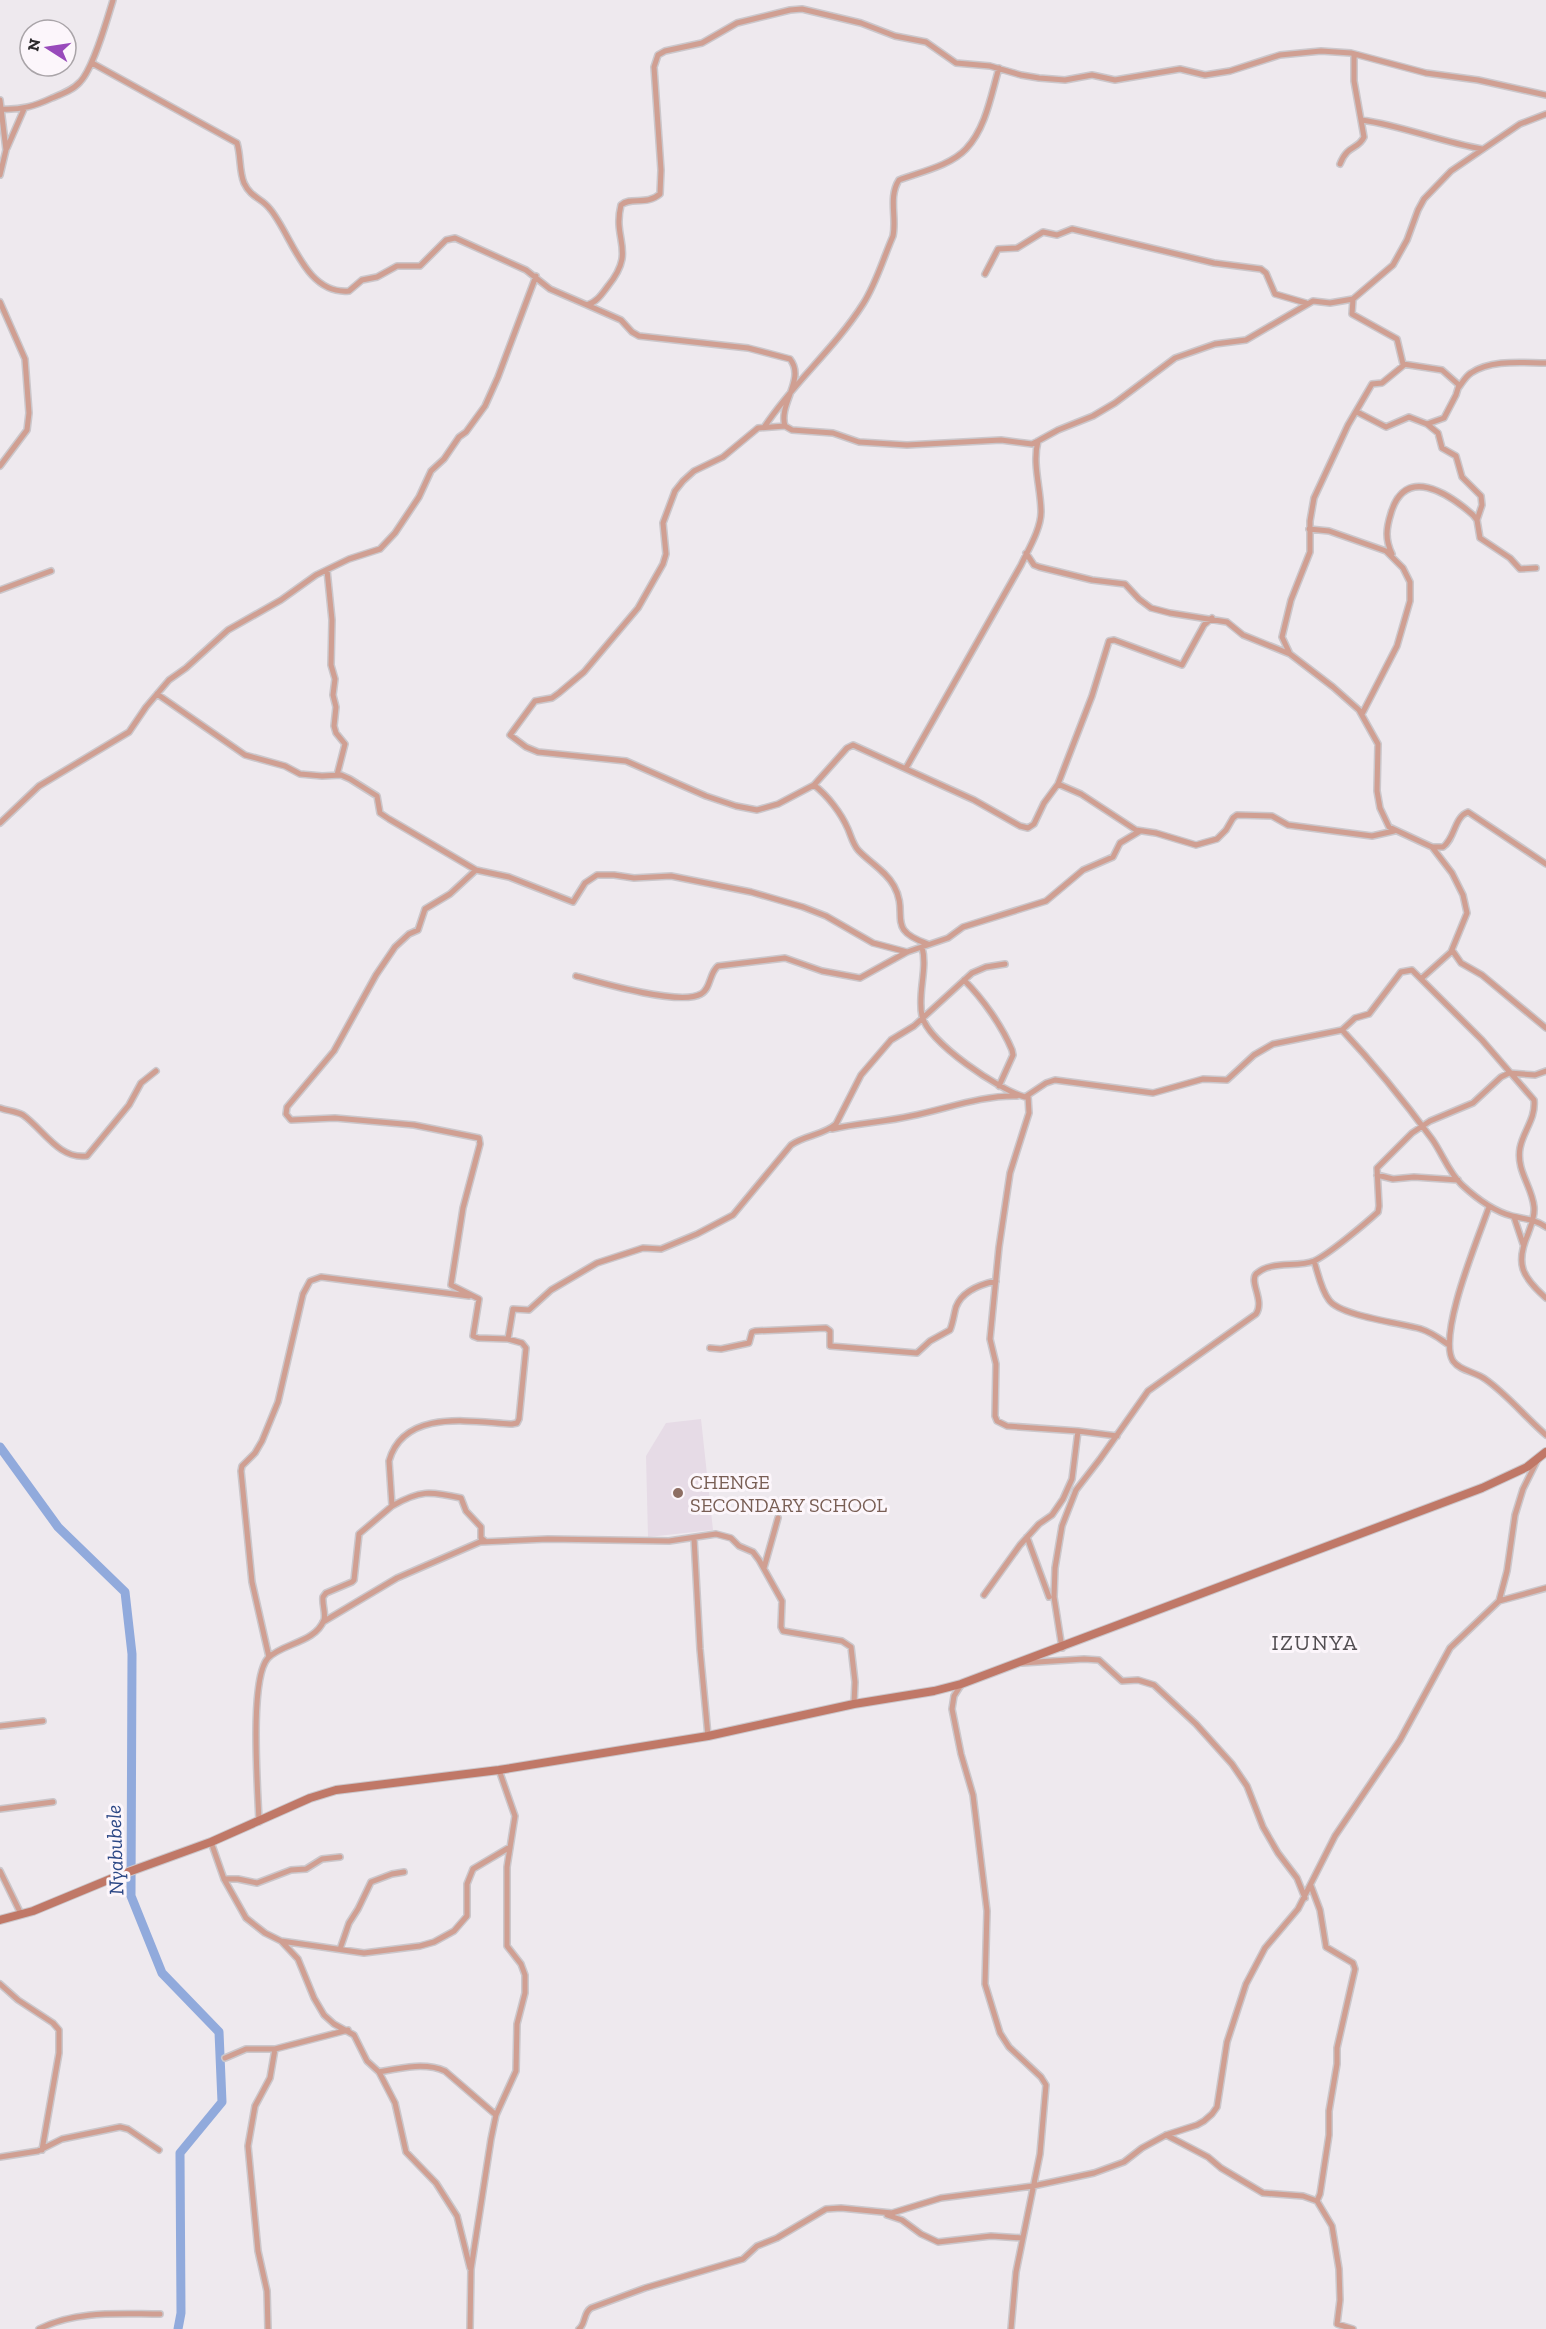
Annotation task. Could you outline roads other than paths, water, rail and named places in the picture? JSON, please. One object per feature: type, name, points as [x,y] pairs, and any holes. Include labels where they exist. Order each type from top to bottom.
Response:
[{"type":"street","points":[[2,109],[24,109],[74,88],[92,63],[113,0]]},
{"type":"street","points":[[587,305],[602,295],[622,266],[621,205],[626,201],[648,201],[660,194],[661,170],[654,68],[660,53],[702,43],[737,23],[790,10],[802,9],[861,23],[901,38],[926,42],[956,63],[981,64],[1039,78],[1065,80],[1092,75],[1115,80],[1174,69],[1205,75],[1217,74],[1268,57],[1293,52],[1321,51],[1354,54],[1426,73],[1470,79],[1546,95]]},
{"type":"street","points":[[1340,164],[1345,152],[1362,140],[1362,120],[1354,81],[1354,54]]},
{"type":"street","points":[[92,63],[237,143],[241,172],[246,186],[256,199],[271,209],[298,257],[324,286],[348,291],[362,280],[377,277],[397,266],[420,266],[450,238],[460,240],[536,276],[550,288],[621,320],[639,336],[728,344],[784,356],[793,363],[792,388],[782,417],[785,426]]},
{"type":"street","points":[[765,426],[792,388],[845,329],[865,302],[895,226],[893,200],[896,184],[899,180],[947,162],[967,149],[982,124],[999,68]]},
{"type":"street","points":[[0,100],[6,150]]},
{"type":"street","points":[[0,175],[6,150],[24,109]]},
{"type":"street","points":[[1212,618],[1204,625],[1182,665],[1114,640],[1109,641],[1092,696],[1058,784],[1044,803],[1034,825],[1026,829],[974,800],[852,745],[814,785],[778,804],[757,810],[698,793],[626,761],[538,752],[526,747],[510,735],[535,701],[552,698],[584,672],[638,608],[663,564],[666,554],[663,523],[675,491],[683,481],[694,471],[723,457],[758,428],[785,426],[792,430],[833,433],[860,442],[907,445],[1002,440],[1032,444],[1058,430],[1093,416],[1115,403],[1175,358],[1215,344],[1246,340],[1306,303],[1353,300],[1393,265],[1407,240],[1424,200],[1451,171],[1520,124],[1546,114]]},
{"type":"street","points":[[1362,120],[1482,149]]},
{"type":"street","points":[[985,274],[998,249],[1017,248],[1043,232],[1057,235],[1072,229],[1214,263],[1261,269],[1275,294],[1306,303]]},
{"type":"street","points":[[0,823],[39,786],[129,732],[169,680],[186,668],[228,630],[281,600],[327,570],[349,559],[380,549],[395,533],[419,497],[431,471],[444,459],[459,437],[466,432],[482,411],[498,377],[536,276]]},
{"type":"street","points":[[1353,300],[1352,314],[1397,339],[1401,361],[1404,365]]},
{"type":"street","points":[[0,302],[25,360],[29,413],[27,430],[0,466]]},
{"type":"street","points":[[1427,424],[1444,418],[1459,387],[1470,373],[1507,363],[1546,363]]},
{"type":"street","points":[[1290,654],[1282,637],[1291,600],[1310,552],[1309,530],[1314,498],[1348,425],[1372,384],[1382,383],[1404,365],[1442,370],[1459,387]]},
{"type":"street","points":[[1357,412],[1383,427],[1408,417],[1427,424],[1438,433],[1442,448],[1456,456],[1462,477],[1481,496],[1482,505],[1477,520],[1480,538],[1510,558],[1520,569],[1536,568]]},
{"type":"street","points":[[906,768],[1026,553],[1041,516],[1036,456],[1038,441]]},
{"type":"street","points":[[1393,556],[1386,538],[1389,520],[1396,500],[1411,487],[1442,492],[1477,520]]},
{"type":"street","points":[[1309,530],[1329,531],[1386,551],[1407,574],[1411,590],[1410,601],[1397,646],[1362,714]]},
{"type":"street","points":[[1026,553],[1034,565],[1039,567],[1092,580],[1125,584],[1151,608],[1200,619],[1212,618],[1227,622],[1243,635],[1290,654],[1333,687],[1362,714],[1378,744],[1377,791],[1385,821],[1394,831],[1432,847],[1443,847],[1448,844],[1461,816],[1468,812],[1546,864]]},
{"type":"street","points":[[327,570],[332,620],[331,665],[336,707],[334,726],[336,733],[345,744],[337,775]]},
{"type":"street","points":[[0,590],[51,571]]},
{"type":"street","points":[[158,694],[245,755],[285,766],[300,774],[337,775],[350,779],[377,796],[380,813],[476,870],[509,877],[573,902],[590,878],[602,874],[634,878],[666,875],[703,882],[751,892],[816,911],[873,943],[907,952]]},
{"type":"street","points":[[1058,784],[1081,794],[1126,825],[1140,831],[1199,845],[1217,839],[1237,815],[1272,816],[1288,825],[1372,836],[1394,831]]},
{"type":"street","points":[[814,785],[824,793],[841,816],[857,849],[885,875],[895,888],[903,930],[925,946]]},
{"type":"street","points":[[576,976],[651,994],[694,996],[703,993],[714,969],[724,964],[785,958],[822,970],[860,978],[907,952],[945,939],[963,927],[1046,901],[1083,870],[1113,857],[1120,843],[1140,831]]},
{"type":"street","points":[[1422,978],[1452,950],[1467,914],[1466,905],[1452,873],[1432,847]]},
{"type":"street","points":[[392,1506],[389,1461],[391,1454],[405,1436],[421,1425],[444,1421],[517,1423],[521,1406],[526,1348],[522,1343],[508,1339],[473,1336],[480,1303],[477,1297],[452,1287],[450,1282],[463,1208],[480,1144],[479,1138],[414,1125],[335,1118],[291,1120],[286,1117],[286,1111],[334,1051],[376,975],[395,947],[418,930],[425,909],[450,894],[476,870]]},
{"type":"street","points":[[925,946],[922,1017],[933,1035],[973,1070],[1021,1096]]},
{"type":"street","points":[[1452,950],[1461,963],[1482,975],[1546,1028]]},
{"type":"street","points":[[830,1129],[841,1116],[861,1075],[891,1040],[907,1031],[964,980],[982,968],[1005,964]]},
{"type":"street","points":[[508,1339],[513,1309],[529,1310],[551,1290],[604,1260],[643,1248],[661,1249],[723,1221],[743,1205],[791,1145],[800,1139],[830,1129],[900,1118],[993,1097],[1028,1096],[1046,1083],[1055,1080],[1153,1094],[1203,1079],[1230,1080],[1254,1054],[1274,1044],[1342,1030],[1355,1018],[1369,1014],[1401,972],[1412,970],[1490,1049],[1534,1100],[1535,1112],[1523,1137],[1519,1155],[1534,1207],[1533,1220],[1520,1255],[1524,1272],[1534,1288],[1546,1299]]},
{"type":"street","points":[[964,980],[993,1017],[1012,1050],[1013,1055],[999,1086]]},
{"type":"street","points":[[1342,1030],[1378,1068],[1422,1126],[1458,1180],[1489,1207],[1514,1217],[1533,1220],[1546,1227]]},
{"type":"street","points":[[0,1107],[21,1114],[51,1142],[67,1152],[87,1156],[129,1105],[141,1083],[156,1071]]},
{"type":"street","points":[[1062,1648],[1054,1597],[1055,1568],[1062,1526],[1076,1490],[1144,1396],[1153,1387],[1256,1314],[1259,1306],[1254,1280],[1256,1274],[1269,1266],[1314,1261],[1378,1212],[1377,1176],[1380,1163],[1405,1139],[1422,1126],[1473,1103],[1501,1077],[1509,1073],[1535,1075],[1546,1071]]},
{"type":"street","points":[[1028,1096],[1029,1113],[1010,1173],[990,1339],[996,1364],[997,1420],[1007,1426],[1117,1436]]},
{"type":"street","points":[[1377,1176],[1393,1179],[1414,1177],[1458,1180]]},
{"type":"street","points":[[1489,1207],[1460,1287],[1449,1345],[1451,1356],[1457,1365],[1485,1378],[1523,1411],[1546,1435]]},
{"type":"street","points":[[1514,1217],[1523,1245]]},
{"type":"street","points":[[1314,1261],[1326,1296],[1334,1306],[1381,1322],[1420,1329],[1437,1335],[1449,1345]]},
{"type":"street","points":[[269,1657],[252,1582],[241,1471],[242,1466],[255,1453],[262,1441],[278,1402],[303,1294],[310,1281],[321,1276],[477,1297]]},
{"type":"street","points":[[710,1348],[721,1349],[749,1343],[753,1331],[826,1328],[830,1331],[830,1346],[916,1353],[930,1341],[950,1330],[957,1304],[962,1298],[983,1284],[996,1281]]},
{"type":"street","points":[[984,1595],[1027,1537],[1057,1509],[1067,1491],[1074,1470],[1078,1431]]},
{"type":"street","points":[[0,1920],[33,1911],[120,1875],[211,1842],[310,1798],[336,1790],[499,1770],[708,1736],[854,1704],[934,1691],[961,1684],[1062,1648],[1277,1564],[1482,1488],[1527,1467],[1543,1454]]},
{"type":"street","points":[[1499,1601],[1507,1571],[1515,1515],[1523,1489],[1543,1454]]},
{"type":"street","points":[[323,1622],[325,1617],[323,1597],[326,1593],[354,1580],[359,1534],[392,1506],[416,1494],[443,1493],[461,1498],[466,1511],[481,1527],[481,1539],[486,1541]]},
{"type":"street","points":[[764,1568],[778,1518]]},
{"type":"street","points":[[259,1822],[258,1702],[260,1677],[269,1657],[305,1638],[323,1622],[396,1578],[465,1547],[486,1541],[548,1539],[669,1541],[716,1534],[725,1535],[739,1546],[753,1552],[764,1568],[782,1601],[783,1631],[842,1641],[851,1647],[855,1682],[854,1704]]},
{"type":"street","points":[[1027,1537],[1049,1597]]},
{"type":"street","points":[[694,1538],[700,1649],[708,1736]]},
{"type":"street","points":[[579,2329],[582,2327],[587,2310],[591,2308],[645,2288],[747,2257],[757,2246],[777,2238],[826,2209],[898,2212],[941,2198],[1033,2186],[1109,2169],[1166,2135],[1197,2125],[1212,2114],[1218,2100],[1227,2042],[1246,1984],[1265,1948],[1289,1922],[1305,1898],[1335,1836],[1400,1740],[1450,1648],[1499,1601],[1546,1588]]},
{"type":"street","points":[[1014,1664],[1099,1660],[1122,1682],[1138,1680],[1154,1685],[1196,1724],[1242,1777],[1263,1827],[1278,1853],[1298,1878],[1305,1898]]},
{"type":"street","points":[[961,1684],[954,1696],[952,1709],[961,1754],[973,1795],[987,1911],[985,1984],[1000,2033],[1009,2047],[1041,2077],[1046,2085],[1040,2154],[1016,2272],[1011,2329]]},
{"type":"street","points":[[0,1726],[43,1721]]},
{"type":"street","points":[[470,2329],[471,2269],[496,2115],[516,2071],[517,2024],[525,1993],[525,1975],[521,1964],[507,1946],[507,1867],[515,1816],[499,1770]]},
{"type":"street","points":[[0,1809],[53,1802]]},
{"type":"street","points":[[211,1842],[224,1879],[246,1918],[265,1933],[281,1941],[364,1953],[420,1946],[454,1931],[467,1916],[467,1884],[473,1869],[510,1847]]},
{"type":"street","points":[[224,1879],[257,1883],[291,1870],[306,1869],[322,1859],[340,1857]]},
{"type":"street","points":[[0,1871],[21,1914]]},
{"type":"street","points":[[339,1949],[349,1923],[371,1882],[404,1872]]},
{"type":"street","points":[[1311,1886],[1320,1910],[1326,1947],[1353,1963],[1355,1969],[1337,2048],[1329,2135],[1317,2201]]},
{"type":"street","points":[[281,1941],[298,1959],[314,1998],[324,2015],[334,2024],[354,2035],[367,2061],[379,2072],[395,2103],[406,2152],[436,2183],[457,2216],[471,2269]]},
{"type":"street","points":[[0,1984],[18,2000],[53,2023],[59,2030],[59,2053],[42,2150]]},
{"type":"street","points":[[225,2058],[246,2049],[275,2049],[348,2030]]},
{"type":"street","points":[[268,2329],[267,2290],[258,2251],[248,2146],[255,2106],[270,2078],[275,2049]]},
{"type":"street","points":[[379,2072],[399,2068],[436,2067],[445,2071],[496,2115]]},
{"type":"street","points":[[0,2157],[42,2150],[62,2139],[120,2127],[128,2129],[159,2150]]},
{"type":"street","points":[[1166,2135],[1199,2152],[1263,2193],[1303,2196],[1317,2201],[1332,2226],[1340,2289],[1337,2324]]},
{"type":"street","points":[[883,2213],[902,2220],[921,2234],[938,2242],[949,2243],[991,2236],[1022,2238]]},
{"type":"street","points":[[39,2329],[58,2319],[99,2313],[160,2314]]},
{"type":"street","points":[[1329,2329],[1337,2324],[1353,2329]]},
{"type":"waterway","name":"Nyabubele","points":[[0,1447],[58,1527],[125,1592],[132,1654],[131,1896],[162,1973],[219,2032],[222,2102],[180,2153],[181,2313],[178,2329]]},
{"type":"place","name":"CHENGE SECONDARY SCHOOL","points":[[678,1493]]},
{"type":"district","name":"IZUNYA","points":[[1315,1642]]}]
